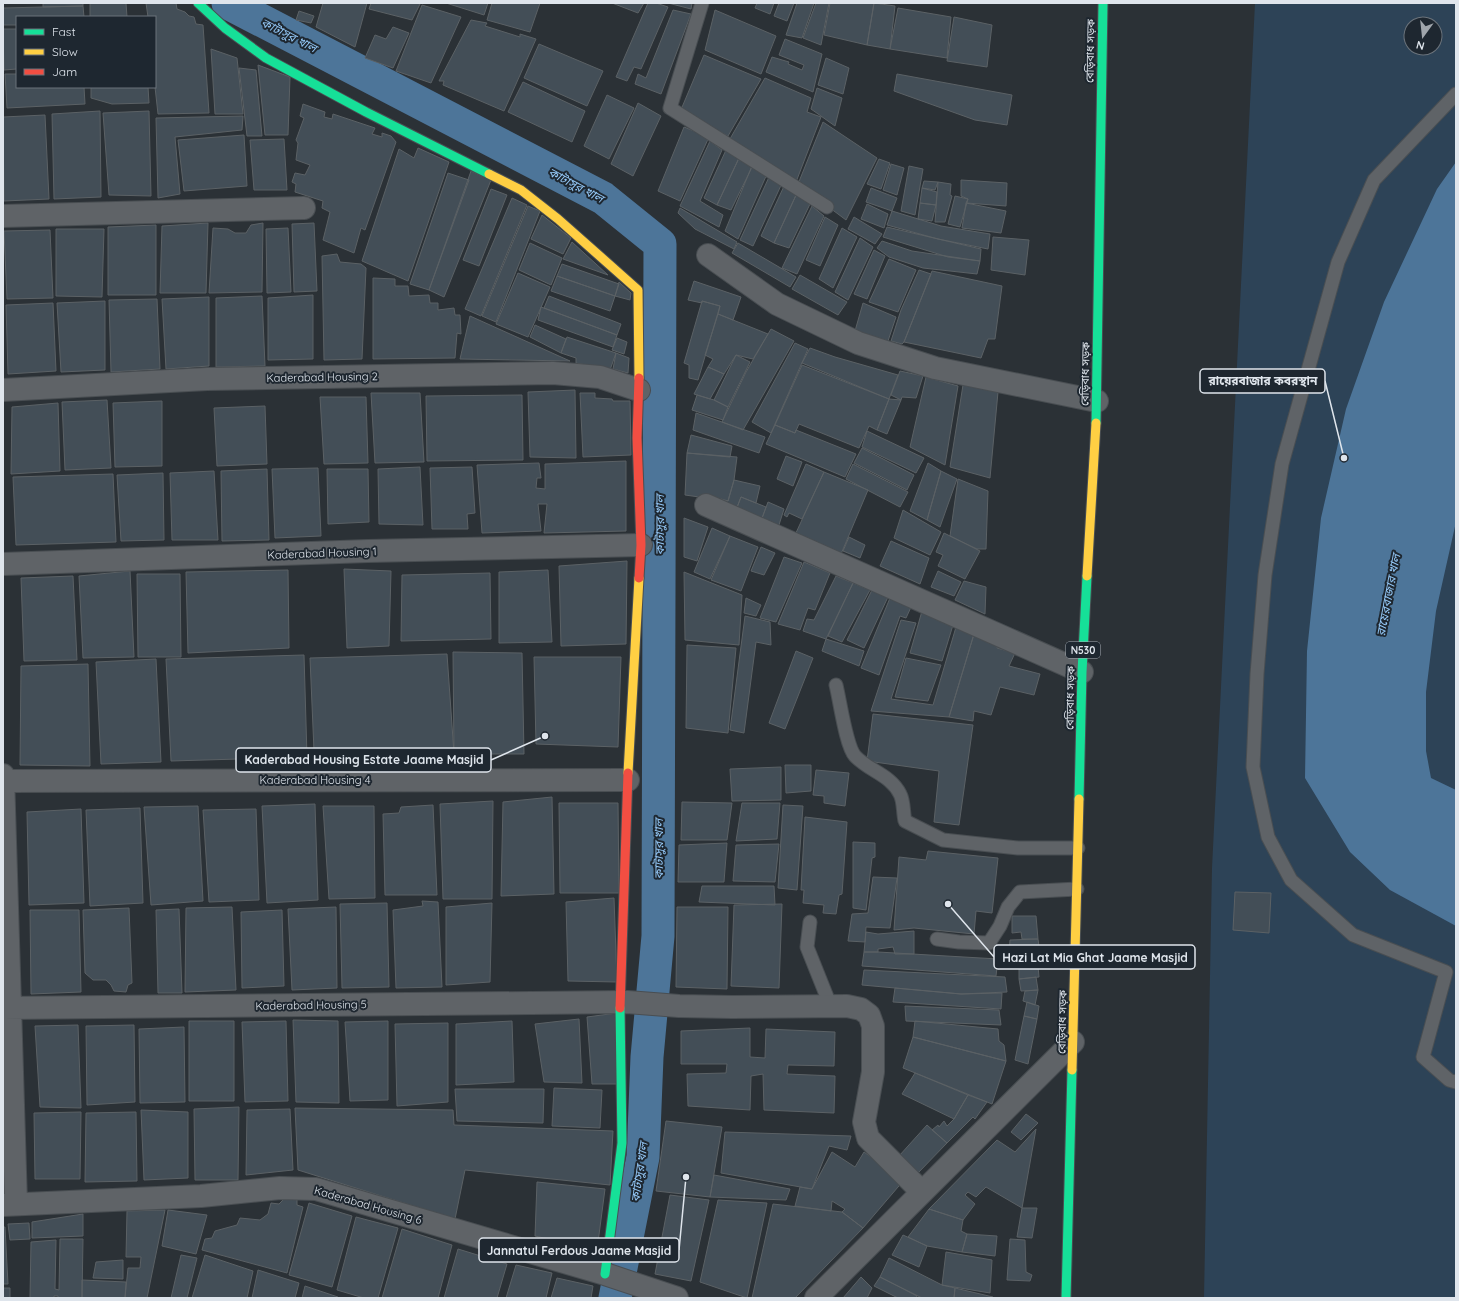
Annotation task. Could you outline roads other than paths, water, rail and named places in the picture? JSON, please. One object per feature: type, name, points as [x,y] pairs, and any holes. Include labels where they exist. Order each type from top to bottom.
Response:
[{"type":"main road","points":[[198,3],[225,28],[266,58],[366,112],[521,190],[558,219],[638,290],[639,390],[636,438],[641,544],[636,607],[628,780],[623,1002],[622,1143],[605,1274]]},
{"type":"main road","name":"বেড়িবাধ সড়ক","points":[[1066,1298],[1082,672],[1096,401],[1103,3]]},
{"type":"street","points":[[3,216],[304,208]]},
{"type":"street","points":[[708,256],[778,304],[858,343],[935,368],[1096,401]]},
{"type":"street","name":"Kaderabad Housing 2","points":[[3,390],[206,379],[553,373],[600,377],[639,390]]},
{"type":"street","points":[[706,505],[1082,672]]},
{"type":"street","name":"Kaderabad Housing 1","points":[[3,564],[368,551],[641,544]]},
{"type":"street","points":[[3,775],[9,1205]]},
{"type":"street","name":"Kaderabad Housing 4","points":[[3,781],[628,780]]},
{"type":"street","name":"Kaderabad Housing 5","points":[[6,1008],[623,1002],[679,1006],[847,1006],[861,1009],[869,1015],[873,1026],[873,1072],[864,1122],[868,1138],[922,1192]]},
{"type":"street","points":[[816,1298],[1073,1042]]},
{"type":"street","name":"Kaderabad Housing 6","points":[[9,1205],[201,1196],[280,1188],[316,1189],[605,1274],[648,1287],[677,1298]]},
{"type":"lane","points":[[702,3],[670,108],[827,207]]},
{"type":"lane","points":[[1456,94],[1374,180],[1338,262],[1282,464],[1265,575],[1257,674],[1253,767],[1268,837],[1291,880],[1353,935],[1446,972],[1423,1057],[1448,1080],[1456,1082]]},
{"type":"lane","points":[[836,685],[842,708],[845,733],[854,756],[890,781],[900,795],[905,821],[943,840],[1018,848],[1078,848]]},
{"type":"lane","points":[[937,939],[989,944],[1000,926],[1008,906],[1020,892],[1077,889]]},
{"type":"lane","points":[[810,922],[807,947],[831,1007]]},
{"type":"water","name":"রায়েরবাজার খাল","points":[[1456,162],[1456,522],[1436,611],[1426,692],[1426,751],[1431,778],[1456,790],[1456,926],[1390,890],[1350,852],[1305,778],[1307,651],[1321,518],[1346,409],[1384,302],[1437,189]]},
{"type":"waterway","name":"কাটাসুর খাল","points":[[228,3],[603,198],[660,244],[658,936],[647,1057],[643,1157],[615,1298]]},
{"type":"place","name":"রায়েরবাজার কবরস্থান","points":[[1344,458]]},
{"type":"place","name":"Kaderabad Housing Estate Jaame Masjid","points":[[545,736]]},
{"type":"place","name":"Hazi Lat Mia Ghat Jaame Masjid","points":[[948,904]]},
{"type":"place","name":"Jannatul Ferdous Jaame Masjid","points":[[686,1177]]}]
